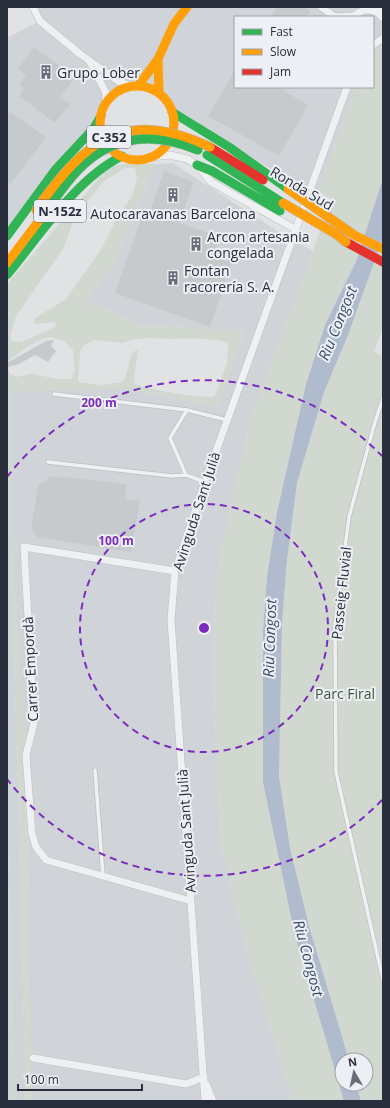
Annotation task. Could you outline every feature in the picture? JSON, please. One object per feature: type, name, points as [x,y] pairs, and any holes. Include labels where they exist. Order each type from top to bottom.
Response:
[{"type":"main road","name":"N-152z","points":[[7,236],[56,169],[94,128],[105,105],[112,96],[120,90],[135,86],[158,59],[174,24],[187,7]]},
{"type":"main road","name":"N-152z","points":[[158,59],[159,93]]},
{"type":"main road","points":[[101,116],[102,134],[106,142],[115,152],[122,156],[136,159],[150,157],[160,152],[167,144],[173,129],[172,112],[166,101],[159,93],[135,86]]},
{"type":"main road","points":[[172,112],[229,147],[284,199],[334,238],[346,242],[383,262]]},
{"type":"main road","name":"C-352","points":[[7,249],[67,169],[82,154],[97,143],[114,135],[140,129],[167,130],[193,138],[209,151]]},
{"type":"main road","name":"C-352","points":[[7,263],[83,165],[106,147],[137,138],[166,139],[209,151]]},
{"type":"main road","name":"Ronda Sud","points":[[209,151],[284,199]]},
{"type":"main road","name":"N-152z","points":[[7,276],[81,185],[110,162],[122,156]]},
{"type":"main road","points":[[197,165],[284,199],[383,249]]},
{"type":"street","points":[[33,7],[40,21],[89,60],[121,83],[135,86]]},
{"type":"street","points":[[321,7],[334,16]]},
{"type":"street","points":[[382,7],[382,17]]},
{"type":"street","points":[[354,16],[365,8],[382,17]]},
{"type":"street","points":[[374,45],[383,38]]},
{"type":"street","points":[[89,60],[106,93],[105,105]]},
{"type":"street","name":"Avinguda Sant Julià","points":[[205,1101],[171,620],[176,571],[205,482],[347,88]]},
{"type":"street","points":[[150,157],[170,155],[187,159],[197,165],[211,182],[295,229]]},
{"type":"street","name":"Carrer Empordà","points":[[176,571],[24,547],[34,723],[26,755],[32,834],[36,847],[46,860],[191,901]]},
{"type":"street","points":[[33,1058],[186,1084],[204,1077],[213,1101]]},
{"type":"lane","points":[[54,394],[187,410],[227,420]]},
{"type":"lane","name":"Passeig Fluvial","points":[[383,398],[349,517],[335,632],[336,772],[383,980]]},
{"type":"lane","points":[[186,475],[170,438],[187,410]]},
{"type":"lane","points":[[48,462],[172,476],[186,475],[205,482]]},
{"type":"lane","points":[[95,770],[103,876]]},
{"type":"shaded area","points":[[33,7],[383,7],[383,45],[374,51],[374,16],[234,16],[234,88],[356,88],[318,192],[229,147],[172,112],[166,101],[153,90],[132,86],[120,90],[112,96],[105,105],[101,116],[7,236],[7,38],[40,21]]},
{"type":"shaded area","points":[[173,163],[279,232],[313,251],[251,417],[221,550],[214,615],[214,690],[220,840],[247,952],[293,1101],[32,1101],[27,934],[29,863],[12,548],[11,391],[123,389],[217,406],[240,344],[243,331],[141,325],[85,300],[112,268],[155,164]]},
{"type":"shaded area","points":[[7,484],[14,652],[26,1101],[15,1101],[7,805]]},
{"type":"green space","points":[[383,45],[383,178],[357,259],[325,325],[306,384],[277,512],[267,577],[263,631],[263,778],[295,936],[334,1067],[334,1092],[341,1092],[344,1101],[293,1101],[247,952],[220,840],[214,690],[214,615],[221,550],[251,417],[332,199],[318,192],[356,88],[374,88],[374,51]]},
{"type":"green space","points":[[132,163],[155,164],[112,268],[85,300],[141,325],[243,331],[240,344],[217,406],[123,389],[11,392],[12,548],[26,732],[25,798],[29,863],[27,934],[32,1101],[26,1101],[14,652],[7,505],[7,284],[101,176],[112,166]],"holes":[[[125,168],[135,168],[137,177],[132,196],[116,220],[100,251],[66,299],[34,319],[34,323],[37,324],[53,322],[56,324],[55,327],[22,342],[11,341],[11,333],[16,316],[63,249],[75,216],[104,181]],[[47,337],[52,337],[65,342],[73,350],[75,371],[71,379],[59,379],[31,374],[16,377],[9,373],[8,362],[29,346]],[[135,339],[201,339],[228,343],[227,364],[215,396],[200,397],[151,389],[135,384],[134,378],[138,352],[137,350],[131,355],[127,374],[122,382],[101,385],[78,382],[80,352],[84,345],[95,340],[123,343]]]},
{"type":"green space","name":"Parc Firal","points":[[383,238],[383,328],[374,352],[383,356],[383,1101],[361,1101],[358,1092],[374,1092],[374,1052],[347,1052],[309,926],[290,848],[279,776],[282,623],[287,560],[297,483],[324,392],[348,335]]},
{"type":"green space","points":[[7,805],[15,1101],[7,1101]]},
{"type":"water","name":"Riu Congost","points":[[383,178],[383,238],[348,335],[324,392],[297,483],[287,560],[282,623],[279,776],[290,848],[309,926],[347,1052],[334,1052],[334,1067],[295,936],[263,782],[263,631],[267,577],[277,512],[306,384],[325,325],[357,259]]},
{"type":"water","points":[[341,1092],[358,1092],[361,1101],[344,1101]]},
{"type":"building","points":[[277,7],[304,7],[311,12],[308,16],[271,16]]},
{"type":"building","points":[[34,47],[75,77],[60,97],[70,104],[55,123],[19,96],[24,88],[19,85],[26,76],[18,69]]},
{"type":"building","points":[[234,72],[234,88],[279,88],[308,105],[279,156],[208,116]]},
{"type":"building","points":[[10,112],[46,137],[10,185],[7,179],[7,116]]},
{"type":"building","name":"Fontan racorería S. A.","points":[[164,171],[194,182],[179,223],[220,237],[215,251],[233,258],[210,327],[115,293],[144,210],[150,212]]},
{"type":"building","points":[[54,340],[51,346],[56,351],[48,362],[35,355],[19,364],[7,367],[7,363],[46,341]]},
{"type":"building","points":[[51,476],[127,484],[125,499],[140,501],[131,552],[37,537],[31,529],[38,486]]},
{"type":"traffic: fast","points":[[172,112],[229,147],[288,189]]},
{"type":"traffic: fast","points":[[7,236],[56,169],[94,128],[101,116]]},
{"type":"traffic: fast","points":[[41,218],[77,171],[90,159],[104,150],[133,140],[149,139],[165,140],[198,150]]},
{"type":"traffic: fast","points":[[207,155],[283,203]]},
{"type":"traffic: fast","points":[[7,275],[74,193],[105,166],[122,156]]},
{"type":"traffic: fast","points":[[197,165],[212,171],[280,211]]},
{"type":"traffic: slow","points":[[138,86],[158,59],[174,24],[187,7]]},
{"type":"traffic: slow","points":[[158,59],[159,93]]},
{"type":"traffic: slow","points":[[137,86],[151,89],[163,97],[171,109],[174,123],[171,137],[163,149],[151,157],[137,160],[123,157],[111,149],[103,137],[100,123],[103,109],[111,97],[123,89],[137,86]]},
{"type":"traffic: slow","points":[[36,210],[72,165],[90,149],[110,137],[130,131],[154,130],[180,135],[210,147]]},
{"type":"traffic: slow","points":[[288,189],[354,235]]},
{"type":"traffic: slow","points":[[283,203],[336,234],[346,242]]},
{"type":"traffic: slow","points":[[7,263],[41,218]]},
{"type":"traffic: slow","points":[[354,235],[383,249]]},
{"type":"traffic: jam","points":[[210,147],[263,180]]},
{"type":"traffic: jam","points":[[346,242],[383,262]]},
{"type":"place","name":"Grupo Lober","points":[[46,72]]},
{"type":"place","name":"Autocaravanas Barcelona","points":[[173,195]]},
{"type":"place","name":"Arcon artesania congelada","points":[[196,244]]},
{"type":"place","name":"Fontan racorería S. A.","points":[[173,278]]}]
